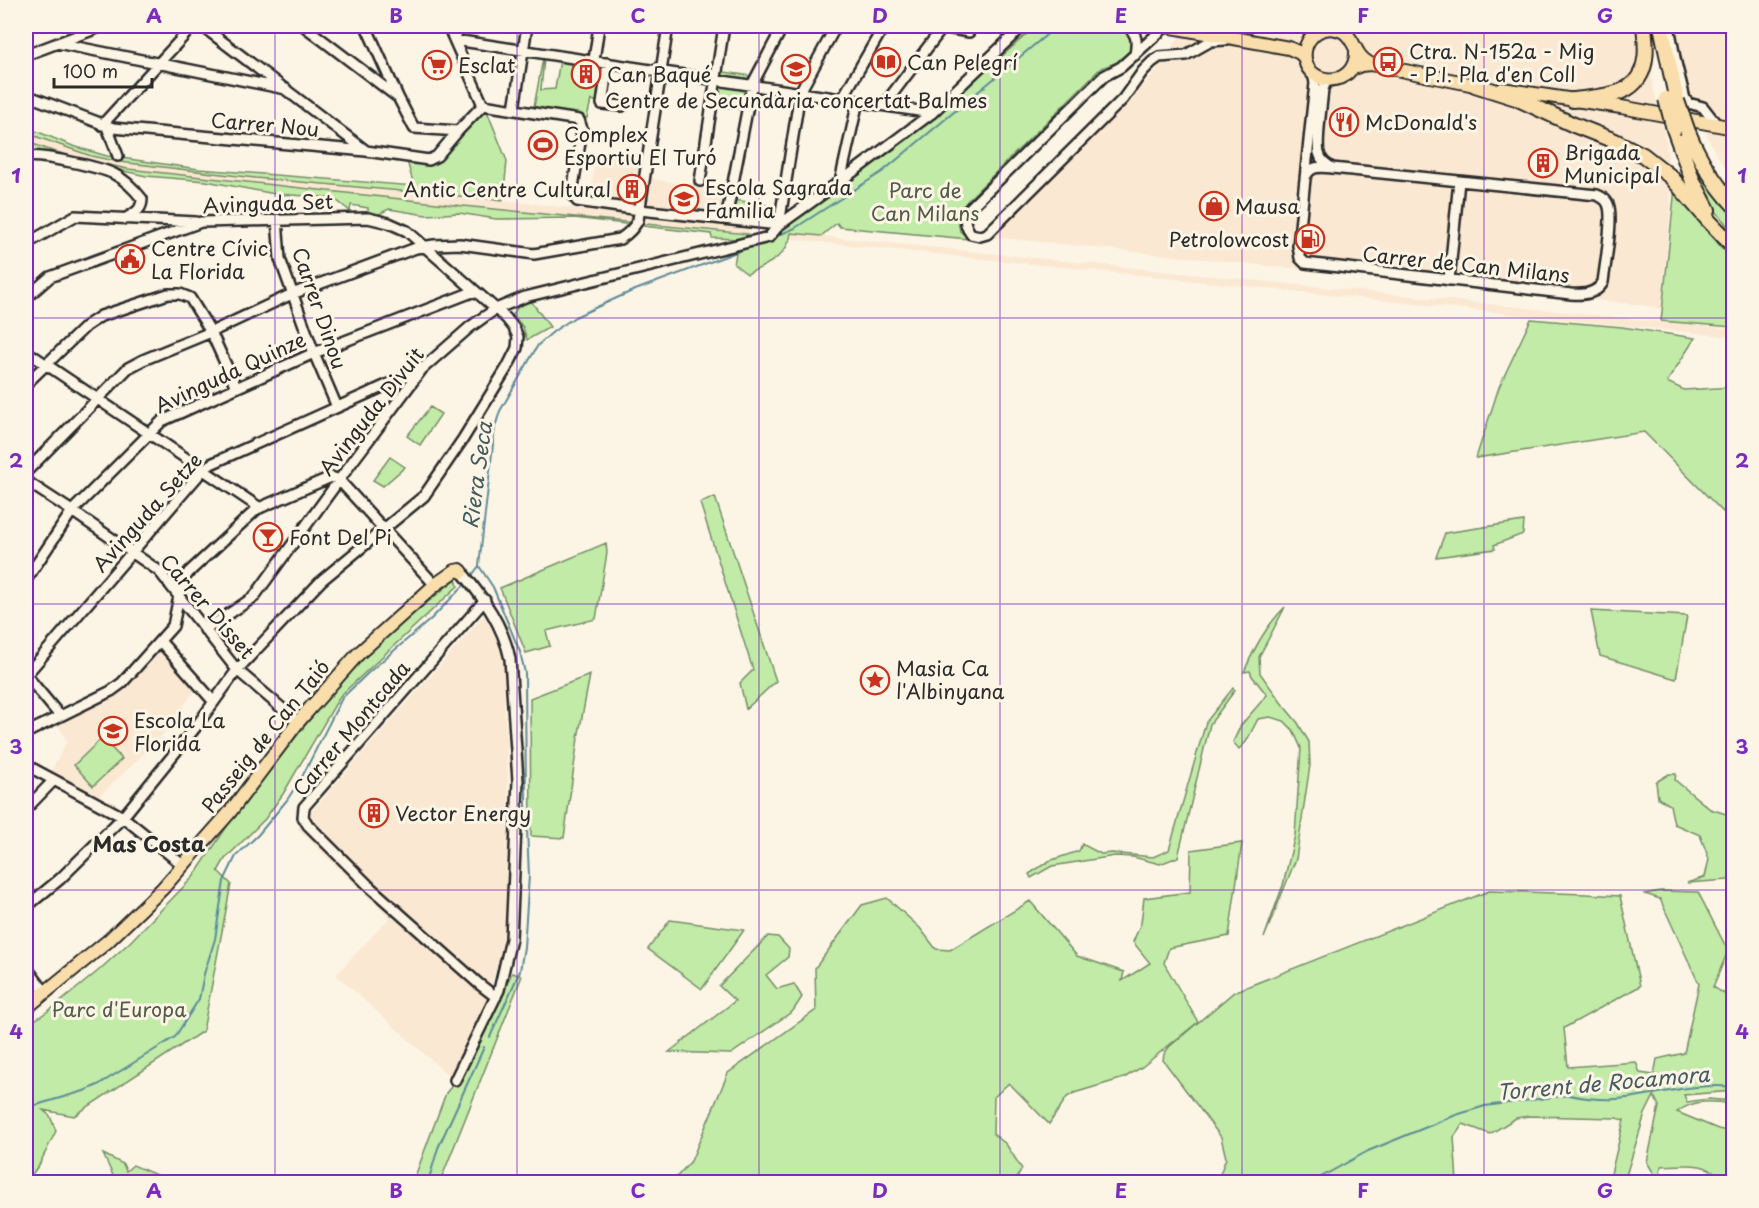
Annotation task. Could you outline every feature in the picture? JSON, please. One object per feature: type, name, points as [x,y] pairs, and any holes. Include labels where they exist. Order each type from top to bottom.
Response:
[{"type":"highway","points":[[1572,100],[1615,94],[1634,84],[1641,73],[1645,59],[1644,26]]},
{"type":"highway","points":[[1653,26],[1681,131],[1686,164],[1701,197],[1721,230],[1734,246]]},
{"type":"highway","points":[[1661,26],[1672,100]]},
{"type":"highway","points":[[1475,85],[1516,98],[1643,155],[1663,169],[1734,246]]},
{"type":"highway","points":[[1681,131],[1713,181],[1734,205]]},
{"type":"main road","points":[[1166,26],[1289,48],[1300,53],[1311,71],[1323,79],[1336,80],[1351,69],[1370,64],[1475,85],[1734,128]]},
{"type":"main road","points":[[1305,58],[1308,41],[1313,35],[1321,30],[1336,27],[1353,41],[1356,57],[1351,69]]},
{"type":"main road","points":[[1289,48],[1308,41]]},
{"type":"main road","points":[[1356,50],[1370,64]]},
{"type":"main road","name":"Passeig de Can Taió","points":[[26,1008],[108,941],[184,866],[230,812],[298,722],[358,654],[435,585],[455,571],[462,572]]},
{"type":"street","points":[[26,55],[103,26]]},
{"type":"street","points":[[118,156],[105,126],[193,26]]},
{"type":"street","points":[[202,26],[366,151]]},
{"type":"street","points":[[304,26],[398,97]]},
{"type":"street","points":[[366,26],[414,128],[458,131]]},
{"type":"street","points":[[448,26],[483,105],[579,120],[582,129],[573,194],[576,201],[726,219],[776,228],[800,92],[836,26]]},
{"type":"street","points":[[455,40],[457,26]]},
{"type":"street","points":[[514,109],[527,26]]},
{"type":"street","points":[[594,60],[599,26]]},
{"type":"street","points":[[26,472],[128,368],[292,294],[425,246],[471,244],[534,254],[626,236],[635,226],[640,210],[668,26]]},
{"type":"street","points":[[700,181],[724,26]]},
{"type":"street","points":[[726,219],[752,85],[783,26]]},
{"type":"street","points":[[842,99],[884,26]]},
{"type":"street","points":[[885,105],[939,26],[969,32]]},
{"type":"street","name":"Avinguda Divuit","points":[[205,630],[254,597],[422,369],[471,327],[496,309],[525,297],[768,237],[776,228],[932,113],[1023,26]]},
{"type":"street","points":[[1127,26],[1136,35],[1135,55]]},
{"type":"street","points":[[1166,26],[1121,67],[1104,76],[968,210],[965,216],[966,227],[971,234],[980,236],[987,234],[1124,99],[1134,82],[1159,57],[1186,55],[1211,41],[1243,40]]},
{"type":"street","points":[[1669,26],[1685,99],[1688,103],[1703,107],[1717,125]]},
{"type":"street","points":[[455,40],[932,113]]},
{"type":"street","points":[[57,43],[286,89]]},
{"type":"street","points":[[608,63],[602,104],[622,106]]},
{"type":"street","name":"Carrer de Can Milans","points":[[1305,178],[1311,170],[1318,167],[1597,195],[1607,202],[1611,212],[1604,282],[1593,292],[1583,295],[1305,263],[1300,258],[1298,246],[1307,154],[1315,83],[1311,71]]},
{"type":"street","points":[[1336,80],[1326,82],[1324,86],[1318,147],[1324,162],[1338,169]]},
{"type":"street","name":"Carrer Nou","points":[[26,95],[105,126],[366,151],[429,160],[437,156],[483,105]]},
{"type":"street","points":[[840,182],[858,101]]},
{"type":"street","points":[[1307,154],[1313,158],[1318,147]]},
{"type":"street","points":[[26,157],[39,157],[92,167],[115,175],[142,199],[139,210],[125,219]]},
{"type":"street","points":[[1449,280],[1459,181]]},
{"type":"street","points":[[26,244],[75,216],[201,222]]},
{"type":"street","name":"Avinguda Set","points":[[26,298],[50,277],[201,222],[368,218],[389,223],[407,231],[506,318],[518,337],[517,348],[508,366],[463,439],[424,496],[383,529]]},
{"type":"street","name":"Carrer Dinou","points":[[277,219],[280,259],[314,353],[337,407]]},
{"type":"street","name":"Avinguda Quinze","points":[[26,580],[72,511],[162,421],[314,353],[475,291]]},
{"type":"street","points":[[26,384],[86,326],[101,316],[168,294],[180,294],[190,298],[211,332],[236,387]]},
{"type":"street","points":[[26,351],[260,508]]},
{"type":"street","name":"Avinguda Setze","points":[[26,675],[203,470],[211,464],[422,369]]},
{"type":"street","points":[[26,733],[111,691],[122,683],[173,626],[184,579],[189,572],[257,509],[331,477],[339,480],[435,585]]},
{"type":"street","name":"Carrer Disset","points":[[26,481],[159,571],[237,670],[298,722]]},
{"type":"street","points":[[26,907],[60,879],[123,817],[195,728],[237,670],[322,580],[383,529]]},
{"type":"street","points":[[455,1080],[480,1037],[496,997],[511,939],[518,782],[510,659],[506,641],[485,600],[462,572]]},
{"type":"street","name":"Carrer Montcada","points":[[485,600],[304,807],[303,817],[308,825],[371,888],[496,997]]},
{"type":"street","points":[[160,641],[214,702]]},
{"type":"street","points":[[26,675],[60,716]]},
{"type":"street","points":[[26,765],[123,817],[184,866]]},
{"type":"street","points":[[26,809],[54,780]]},
{"type":"street","points":[[26,967],[45,992]]},
{"type":"shaded area","points":[[1186,26],[1642,26],[1648,44],[1653,87],[1667,145],[1671,207],[1661,309],[1642,305],[992,237],[1152,76]]},
{"type":"shaded area","points":[[1672,26],[1733,26],[1733,178],[1715,152],[1686,93]]},
{"type":"shaded area","points":[[26,133],[91,156],[120,162],[255,178],[503,200],[749,228],[748,234],[710,231],[128,169],[41,148],[26,141]]},
{"type":"shaded area","points":[[596,153],[642,159],[639,174],[629,173],[624,204],[586,199],[587,189],[591,190]]},
{"type":"shaded area","name":"Escola Sagrada Familia","points":[[646,178],[727,191],[723,214],[720,216],[643,209]]},
{"type":"shaded area","points":[[791,233],[1733,329],[1733,337],[790,239]]},
{"type":"shaded area","points":[[484,615],[499,644],[503,663],[509,803],[504,943],[484,1007],[450,1077],[336,975],[389,918],[297,828]]},
{"type":"shaded area","name":"Escola La Florida","points":[[163,650],[197,688],[158,741],[98,797],[51,771],[67,741],[56,722],[127,684],[158,651]]},
{"type":"green space","name":"Parc de Can Milans","points":[[1036,26],[1121,26],[1128,30],[1134,38],[1131,54],[1122,61],[1101,68],[968,200],[957,216],[960,231],[969,239],[840,227],[837,223],[821,236],[791,233],[786,248],[781,254],[768,264],[747,274],[734,264],[737,248],[770,238],[907,140]]},
{"type":"green space","points":[[543,58],[541,90],[555,89],[560,60],[571,61],[572,67],[575,66],[579,85],[596,81],[593,63],[605,65],[599,102],[591,100],[587,118],[533,112]]},
{"type":"green space","points":[[717,71],[751,76],[744,110],[712,105]]},
{"type":"green space","points":[[484,109],[487,111],[507,161],[503,200],[255,178],[120,162],[91,156],[26,133],[26,127],[73,146],[107,156],[199,169],[414,186],[407,161],[425,164],[440,159]]},
{"type":"green space","points":[[26,141],[63,154],[128,169],[473,207],[748,234],[741,239],[712,238],[711,234],[574,218],[496,219],[459,213],[426,215],[389,209],[379,214],[368,212],[368,208],[351,205],[350,211],[337,201],[323,197],[275,194],[206,181],[146,176],[30,150],[26,148]]},
{"type":"green space","points":[[1688,151],[1733,213],[1733,233],[1712,206]]},
{"type":"green space","points":[[1675,188],[1733,260],[1733,327],[1661,321]]},
{"type":"green space","points":[[734,200],[774,206],[773,216],[768,220],[731,216]]},
{"type":"green space","points":[[531,301],[550,327],[527,340],[523,327],[513,315],[516,309]]},
{"type":"green space","points":[[1531,319],[1622,327],[1695,338],[1667,382],[1684,390],[1733,387],[1733,495],[1723,512],[1644,432],[1476,458],[1499,387]]},
{"type":"green space","points":[[430,407],[441,414],[420,445],[407,436]]},
{"type":"green space","points":[[390,457],[405,467],[383,486],[373,480]]},
{"type":"green space","points":[[715,497],[776,681],[746,709],[740,683],[753,670],[700,503]]},
{"type":"green space","points":[[1524,521],[1523,534],[1494,545],[1495,549],[1436,557],[1445,533]]},
{"type":"green space","points":[[606,543],[607,553],[596,619],[546,631],[550,646],[526,653],[500,588]]},
{"type":"green space","name":"Parc d'Europa","points":[[456,579],[458,586],[340,696],[283,794],[265,819],[225,859],[218,871],[231,884],[203,1031],[74,1116],[43,1110],[50,1116],[56,1131],[39,1165],[26,1182],[26,1026],[54,1007],[98,971],[130,942],[194,876],[238,810],[350,672],[384,638]]},
{"type":"green space","points":[[1285,607],[1259,657],[1260,673],[1298,723],[1309,742],[1310,765],[1296,859],[1264,938],[1283,885],[1295,835],[1301,748],[1293,730],[1284,721],[1270,717],[1258,719],[1246,742],[1239,749],[1233,742],[1241,725],[1267,695],[1250,671],[1244,672],[1261,638]]},
{"type":"green space","points":[[1591,611],[1687,616],[1676,679],[1600,656]]},
{"type":"green space","points":[[590,675],[578,738],[564,838],[531,836],[530,698]]},
{"type":"green space","points":[[1233,688],[1235,690],[1210,724],[1178,857],[1160,864],[1133,857],[1115,856],[1052,866],[1031,878],[1029,874],[1049,861],[1079,851],[1082,844],[1101,854],[1153,857],[1169,850],[1206,722]]},
{"type":"green space","points":[[102,738],[122,759],[93,786],[74,765]]},
{"type":"green space","points":[[1669,774],[1676,774],[1675,780],[1710,809],[1733,816],[1733,875],[1728,880],[1687,883],[1705,877],[1709,859],[1700,835],[1674,824],[1670,805],[1658,798],[1656,782]]},
{"type":"green space","points":[[1242,843],[1229,936],[1169,948],[1164,963],[1198,1022],[1142,1067],[1124,1078],[1067,1097],[1049,1124],[1009,1083],[994,1097],[993,1134],[1006,1144],[1022,1169],[1014,1182],[672,1182],[691,1161],[728,1073],[816,1010],[815,968],[862,905],[887,898],[920,928],[936,949],[950,950],[1030,901],[1077,956],[1124,972],[1122,981],[1150,963],[1133,942],[1141,923],[1144,898],[1190,892],[1191,850]]},
{"type":"green space","points":[[1489,891],[1620,896],[1640,986],[1564,1028],[1568,1067],[1636,1062],[1640,1073],[1654,1075],[1657,1059],[1684,1053],[1699,984],[1660,899],[1645,894],[1660,891],[1698,892],[1728,951],[1713,987],[1733,999],[1733,1091],[1684,1095],[1687,1102],[1708,1099],[1733,1101],[1733,1104],[1697,1103],[1677,1112],[1718,1129],[1733,1132],[1733,1182],[1724,1182],[1718,1175],[1704,1167],[1688,1165],[1661,1166],[1660,1172],[1668,1182],[1659,1182],[1647,1162],[1659,1106],[1654,1096],[1645,1114],[1624,1182],[1609,1182],[1624,1120],[1529,1116],[1516,1118],[1490,1134],[1463,1124],[1454,1137],[1457,1182],[1254,1182],[1248,1174],[1241,1175],[1231,1182],[1210,1182],[1220,1174],[1226,1158],[1221,1137],[1163,1060],[1169,1047],[1234,992]]},
{"type":"green space","points":[[670,920],[744,930],[702,989],[648,949]]},
{"type":"green space","points":[[768,936],[778,937],[789,949],[788,957],[766,975],[777,989],[794,984],[802,997],[793,1011],[731,1054],[669,1052],[735,1001],[719,986]]},
{"type":"green space","points":[[512,973],[522,976],[440,1182],[413,1182],[446,1093],[464,1071]]},
{"type":"green space","points":[[103,1154],[123,1164],[126,1171],[133,1165],[173,1182],[116,1182]]},
{"type":"waterway","name":"Riera Seca","points":[[772,238],[795,228],[882,172],[1057,26]]},
{"type":"waterway","name":"Riera Seca","points":[[490,1037],[520,971],[529,876],[525,673],[520,652],[493,587],[479,566],[495,427],[500,411],[538,345],[575,317],[630,292],[758,244]]},
{"type":"waterway","points":[[470,578],[479,566]]},
{"type":"waterway","points":[[26,1108],[98,1085],[175,1037],[199,999],[215,939],[224,881],[236,856],[258,835],[287,800],[302,777],[342,698],[431,619],[467,582]]},
{"type":"waterway","name":"Riera Seca","points":[[428,1182],[438,1148],[484,1047]]},
{"type":"waterway","name":"Torrent de Rocamora","points":[[1312,1182],[1368,1151],[1456,1115],[1485,1106],[1569,1095],[1616,1099],[1704,1086],[1734,1087]]},
{"type":"place","name":"Can Pelegrí","points":[[886,62]]},
{"type":"place","name":"Ctra. N-152a - Mig - P.I. Pla d'en Coll","points":[[1388,62]]},
{"type":"place","name":"Esclat","points":[[437,65]]},
{"type":"place","name":"Centre de Secundària concertat Balmes","points":[[796,69]]},
{"type":"place","name":"Can Baqué","points":[[586,74]]},
{"type":"place","name":"McDonald's","points":[[1344,122]]},
{"type":"place","name":"Complex Esportiu El Turó","points":[[543,145]]},
{"type":"place","name":"Brigada Municipal","points":[[1543,163]]},
{"type":"place","name":"Antic Centre Cultural","points":[[632,189]]},
{"type":"place","name":"Escola Sagrada Familia","points":[[684,199]]},
{"type":"place","name":"Mausa","points":[[1214,206]]},
{"type":"place","name":"Petrolowcost","points":[[1310,239]]},
{"type":"place","name":"Centre Cívic La Florida","points":[[130,259]]},
{"type":"place","name":"Font Del Pi","points":[[268,537]]},
{"type":"place","name":"Masia Ca l'Albinyana","points":[[875,680]]},
{"type":"place","name":"Escola La Florida","points":[[113,731]]},
{"type":"place","name":"Vector Energy","points":[[374,813]]},
{"type":"district","name":"Mas Costa","points":[[149,843]]}]
